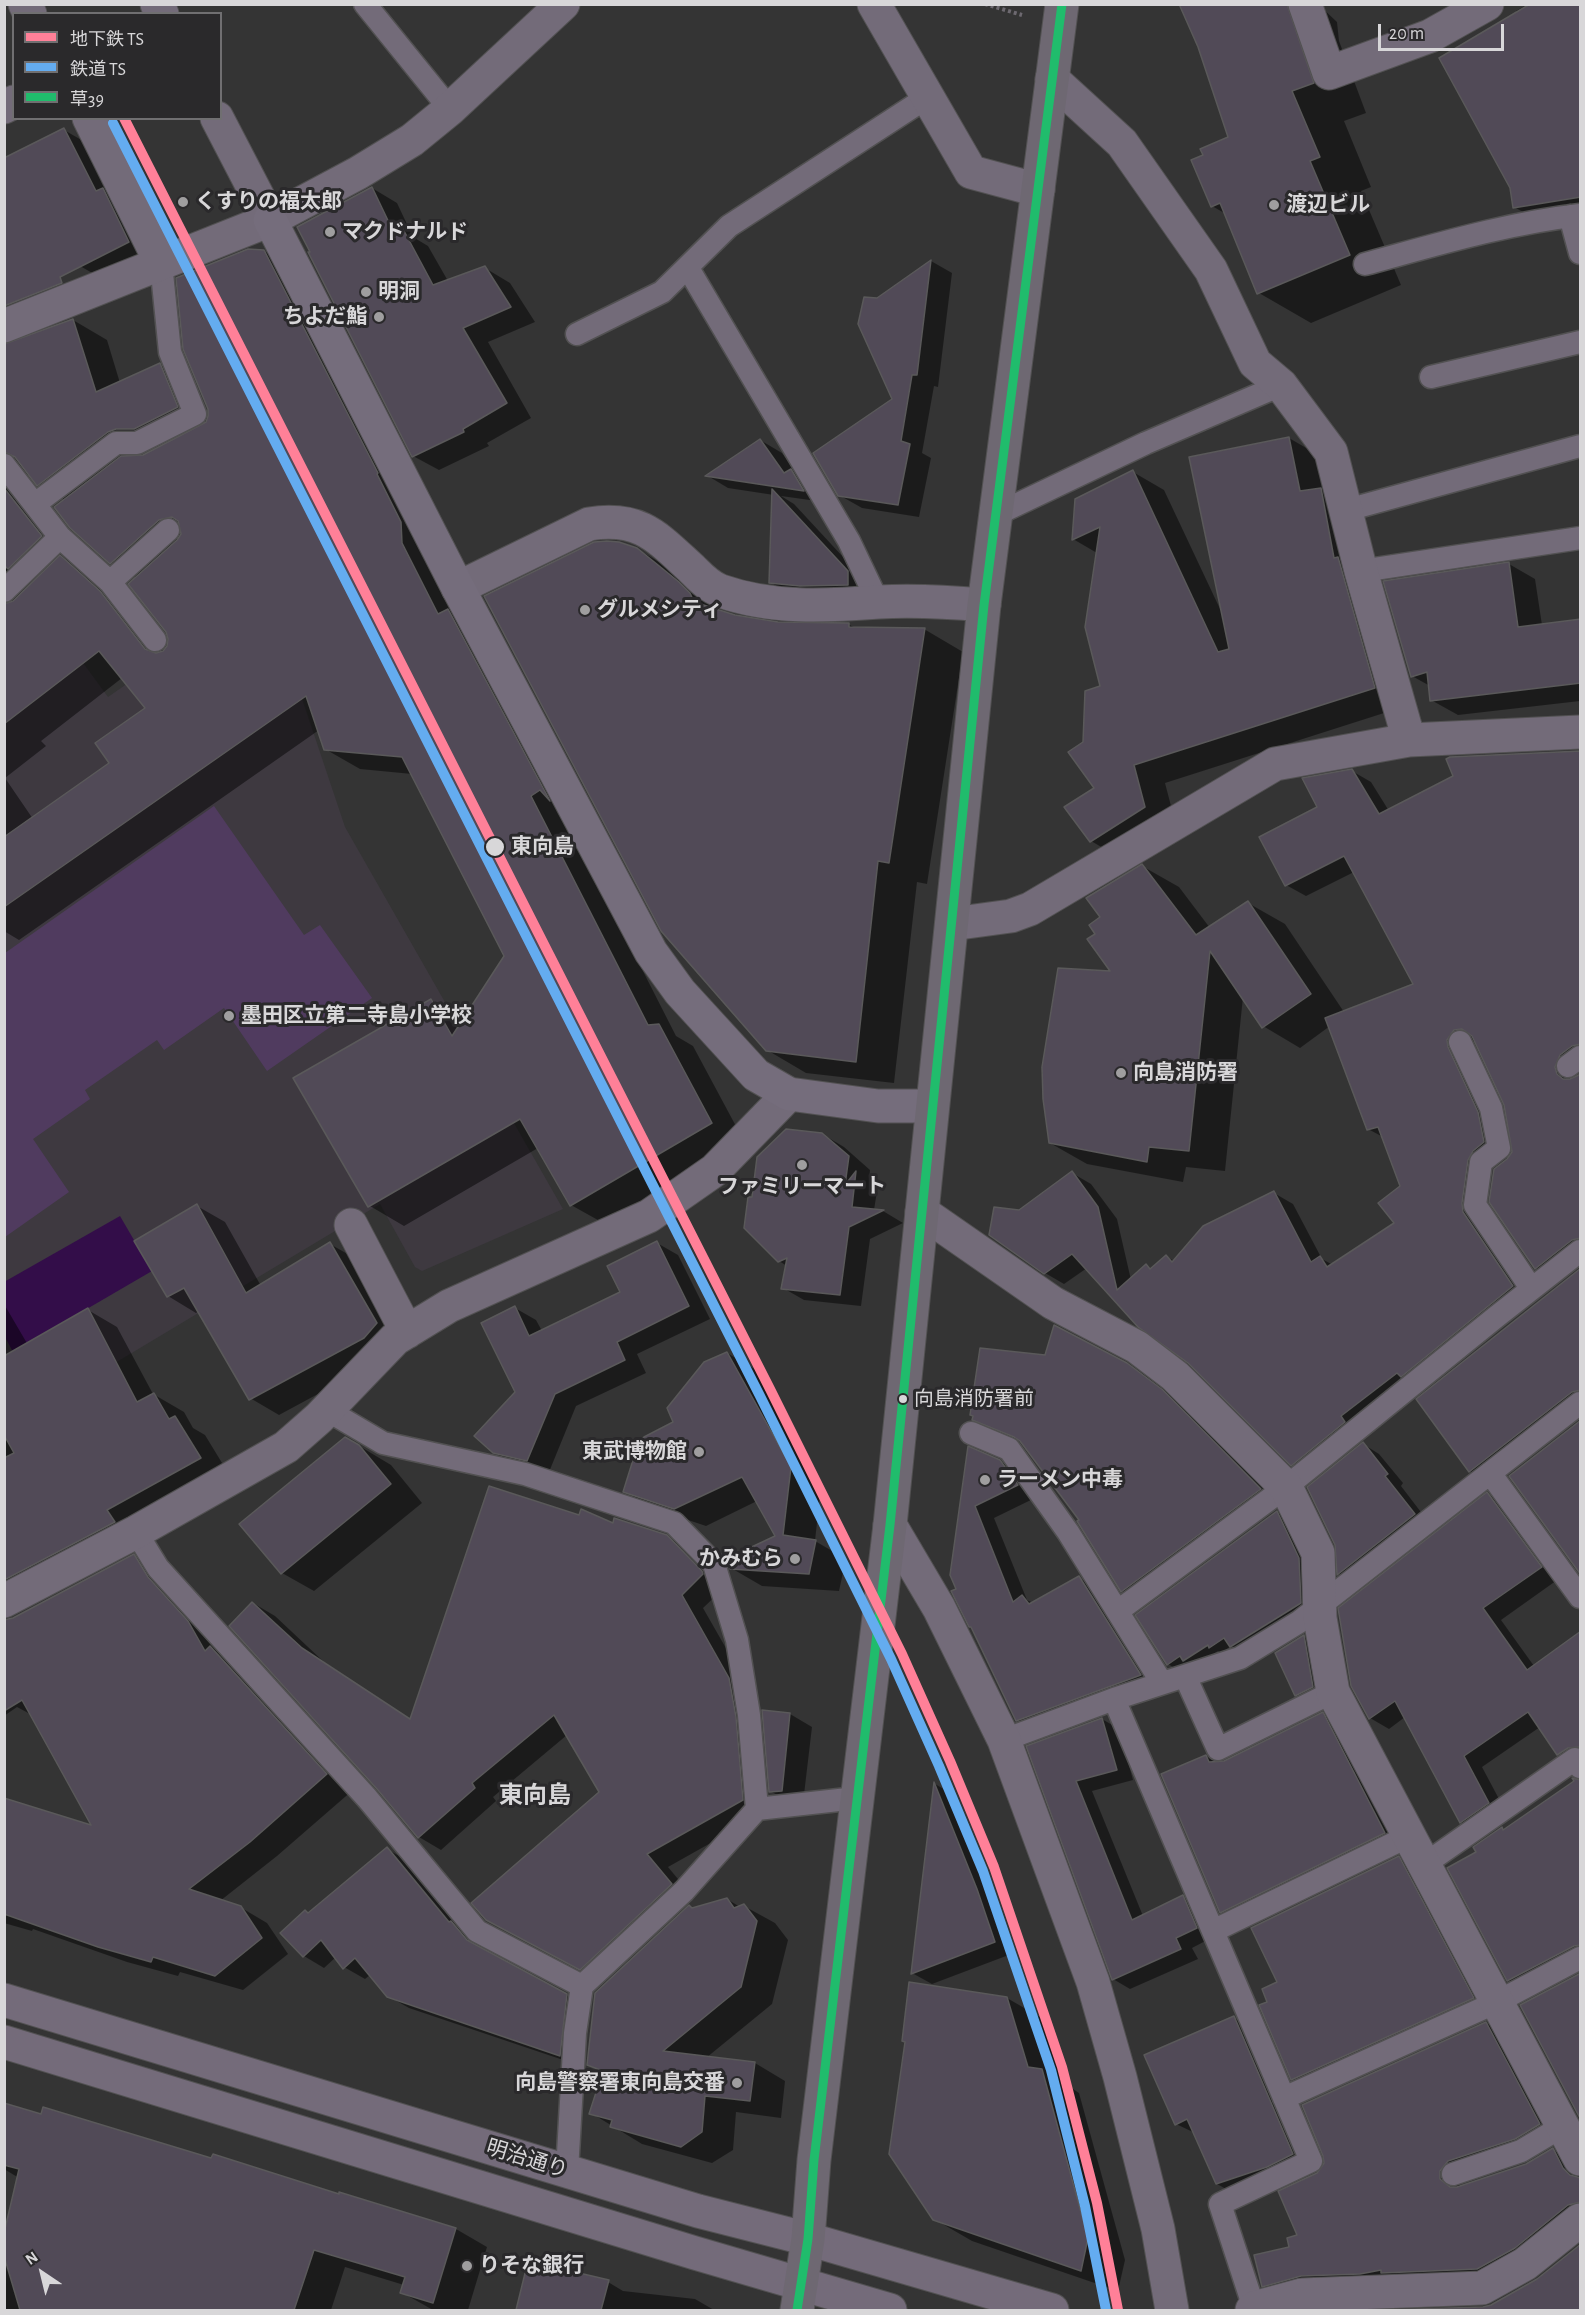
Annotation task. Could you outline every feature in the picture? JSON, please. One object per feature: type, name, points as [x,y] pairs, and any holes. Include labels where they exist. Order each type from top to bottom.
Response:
[{"type":"highway","points":[[799,2297],[808,2239],[814,2160],[890,1525],[994,515],[1062,4]]},
{"type":"main road","name":"明治通り","points":[[4,2000],[698,2211],[808,2239],[1052,2310]]},
{"type":"main road","name":"明治通り","points":[[4,2042],[799,2297],[890,2310]]},
{"type":"street","points":[[4,326],[270,220],[358,173],[412,140],[450,109],[563,4]]},
{"type":"street","points":[[874,4],[926,98],[971,172],[1038,190]]},
{"type":"street","points":[[1305,4],[1329,73],[1430,36],[1487,4]]},
{"type":"street","points":[[1052,79],[1122,143],[1211,270],[1255,363],[1281,385],[1331,452],[1361,571],[1409,740]]},
{"type":"street","points":[[90,120],[161,263]]},
{"type":"street","points":[[218,120],[458,588],[651,952],[680,993],[756,1076],[789,1094],[878,1106],[932,1106]]},
{"type":"street","points":[[458,588],[589,524],[607,521],[626,523],[656,536],[706,582],[718,590],[789,606],[854,606],[878,602],[938,601],[984,605]]},
{"type":"street","points":[[952,924],[1011,916],[1030,909],[1275,764],[1409,740],[1581,732]]},
{"type":"street","points":[[4,1601],[136,1532],[286,1447],[327,1410],[395,1339],[449,1306],[649,1216],[715,1170],[789,1094]]},
{"type":"street","points":[[922,1212],[1053,1303],[1137,1347],[1175,1376],[1286,1487],[1318,1553],[1320,1606],[1333,1692],[1581,2159]]},
{"type":"street","points":[[351,1225],[407,1332]]},
{"type":"street","points":[[890,1525],[939,1608],[1004,1740],[1093,1982],[1119,2045],[1158,2229],[1172,2310]]},
{"type":"street","points":[[1253,2309],[1302,2295],[1482,2288],[1525,2264],[1581,2220]]},
{"type":"lane","points":[[365,4],[450,109]]},
{"type":"lane","points":[[577,334],[662,292],[729,226],[926,98]]},
{"type":"lane","points":[[1365,264],[1449,241],[1575,215],[1581,253]]},
{"type":"lane","points":[[35,504],[116,443],[137,443],[195,414],[170,352],[161,263]]},
{"type":"lane","points":[[688,268],[849,541],[878,602]]},
{"type":"lane","points":[[1431,376],[1581,342]]},
{"type":"lane","points":[[994,515],[1146,443],[1281,385]]},
{"type":"lane","points":[[1347,510],[1581,446]]},
{"type":"lane","points":[[4,465],[60,537],[110,582],[155,640]]},
{"type":"lane","points":[[110,582],[168,530]]},
{"type":"lane","points":[[4,591],[60,537]]},
{"type":"lane","points":[[1361,571],[1581,538]]},
{"type":"lane","points":[[1460,1042],[1491,1108],[1499,1148],[1481,1162],[1475,1204],[1531,1288]]},
{"type":"lane","points":[[1118,1611],[1286,1487],[1531,1288],[1581,1251]]},
{"type":"lane","points":[[1004,1740],[1114,1699],[1240,1658],[1299,1623],[1581,1403]]},
{"type":"lane","points":[[327,1410],[383,1443],[525,1474],[674,1523],[714,1564],[737,1640],[749,1714],[757,1809]]},
{"type":"lane","points":[[971,1433],[1009,1449],[1068,1532],[1162,1683]]},
{"type":"lane","points":[[1490,1473],[1581,1597]]},
{"type":"lane","points":[[136,1532],[158,1568],[367,1798],[477,1931],[582,1986]]},
{"type":"lane","points":[[1185,1676],[1218,1749],[1333,1692]]},
{"type":"lane","points":[[1114,1699],[1311,2161],[1220,2204],[1253,2309]]},
{"type":"lane","points":[[1425,1864],[1575,1759],[1581,1767]]},
{"type":"lane","points":[[567,2171],[575,2033],[582,1986],[684,1891],[757,1809],[857,1798]]},
{"type":"lane","points":[[1213,1931],[1409,1836]]},
{"type":"lane","points":[[1284,2098],[1497,2002],[1581,1958]]},
{"type":"lane","points":[[1453,2174],[1521,2151],[1563,2126]]},
{"type":"shaded area","name":"墨田区立第二寺島小学校","points":[[265,588],[345,827],[563,1209],[422,1271],[415,1267],[380,1204],[5,1429],[5,661],[54,623],[108,697]]},
{"type":"shaded area","points":[[214,806],[304,935],[320,925],[372,998],[267,1071],[224,1008],[164,1050],[157,1040],[85,1090],[90,1099],[33,1139],[69,1192],[5,1237],[5,953]]},
{"type":"shaded area","points":[[120,1216],[152,1271],[13,1352],[5,1337],[4,1282]]},
{"type":"building","points":[[1179,4],[1287,4],[1314,83],[1292,91],[1320,157],[1310,161],[1350,255],[1257,294],[1220,203],[1211,207],[1191,160],[1203,155],[1200,149],[1228,137],[1198,47]]},
{"type":"building","points":[[1530,4],[1581,4],[1581,197],[1513,208],[1510,188],[1439,58]]},
{"type":"building","points":[[64,128],[96,191],[103,188],[129,242],[60,277],[62,283],[4,306],[4,158]]},
{"type":"building","points":[[372,187],[393,231],[403,229],[433,285],[485,266],[511,307],[463,328],[507,403],[463,429],[464,432],[412,457],[297,227]]},
{"type":"building","points":[[248,249],[264,250],[378,473],[401,522],[402,543],[438,614],[448,609],[550,801],[540,790],[531,796],[648,1025],[659,1024],[712,1123],[570,1206],[520,1119],[368,1207],[293,1078],[431,999],[452,1036],[504,956],[402,757],[324,750],[306,696],[4,907],[4,837],[109,763],[95,743],[145,708],[99,651],[4,724],[4,604],[13,601],[60,555],[100,591],[145,649],[156,653],[163,651],[167,646],[166,632],[128,584],[177,540],[181,534],[178,521],[172,517],[159,520],[110,564],[70,528],[54,507],[121,456],[143,455],[206,422],[208,409],[183,349],[176,278]]},
{"type":"building","points":[[931,260],[917,375],[912,375],[901,441],[910,444],[898,505],[838,496],[813,453],[892,399],[858,324],[864,297],[877,298]]},
{"type":"building","points":[[73,319],[96,392],[160,363],[178,407],[134,429],[116,429],[108,432],[37,486],[15,457],[4,452],[4,344]]},
{"type":"building","points":[[1289,437],[1300,491],[1321,488],[1334,558],[1338,557],[1375,688],[1134,765],[1145,807],[1090,842],[1064,807],[1094,788],[1068,752],[1083,742],[1085,691],[1100,686],[1085,627],[1100,527],[1072,540],[1075,499],[1133,470],[1218,652],[1229,649],[1189,457]]},
{"type":"building","points":[[760,439],[784,473],[791,469],[804,491],[705,476]]},
{"type":"building","points":[[4,488],[42,536],[8,569],[4,565]]},
{"type":"building","points":[[772,489],[848,571],[848,585],[800,586],[769,583]]},
{"type":"building","points":[[607,541],[637,548],[679,582],[690,593],[694,602],[735,615],[778,622],[849,623],[849,627],[925,628],[889,863],[878,861],[856,1062],[766,1051],[661,931],[484,596],[594,542]]},
{"type":"building","points":[[1509,562],[1518,627],[1581,619],[1581,683],[1430,701],[1427,672],[1411,677],[1383,581]]},
{"type":"building","points":[[1581,751],[1581,1044],[1572,1046],[1560,1055],[1555,1067],[1557,1074],[1563,1079],[1570,1079],[1581,1074],[1581,1238],[1572,1240],[1535,1269],[1489,1202],[1494,1169],[1512,1152],[1504,1105],[1472,1036],[1462,1029],[1454,1030],[1447,1040],[1448,1047],[1478,1112],[1484,1142],[1473,1151],[1468,1160],[1462,1203],[1463,1212],[1513,1286],[1401,1377],[1397,1373],[1341,1416],[1345,1422],[1291,1466],[1188,1363],[1138,1327],[1072,1254],[1044,1274],[989,1235],[994,1207],[1019,1210],[1072,1171],[1098,1207],[1117,1290],[1146,1264],[1150,1269],[1166,1255],[1172,1262],[1203,1226],[1274,1191],[1311,1262],[1320,1256],[1327,1267],[1394,1223],[1378,1203],[1400,1186],[1378,1127],[1367,1130],[1325,1018],[1413,984],[1344,856],[1285,886],[1259,837],[1317,807],[1302,778],[1352,769],[1379,814],[1453,776],[1446,759],[1450,757]]},
{"type":"building","points":[[1142,864],[1196,935],[1248,901],[1311,994],[1262,1028],[1210,951],[1189,1151],[1149,1147],[1147,1162],[1049,1143],[1043,1099],[1042,1067],[1058,968],[1110,971],[1087,939],[1095,934],[1089,925],[1100,917],[1086,898]]},
{"type":"building","points":[[786,1129],[822,1133],[849,1156],[845,1185],[856,1171],[852,1207],[884,1210],[849,1227],[840,1295],[781,1289],[787,1258],[778,1262],[744,1228],[748,1197],[752,1197],[757,1157]]},
{"type":"building","points":[[197,1204],[246,1293],[330,1242],[377,1323],[364,1338],[249,1400],[184,1288],[167,1297],[134,1241]]},
{"type":"building","points":[[657,1241],[689,1306],[617,1342],[625,1360],[555,1394],[527,1461],[493,1453],[474,1436],[515,1392],[481,1323],[515,1306],[529,1336],[620,1292],[607,1266]]},
{"type":"building","points":[[1581,1268],[1581,1390],[1572,1392],[1469,1472],[1416,1399]]},
{"type":"building","points":[[88,1308],[137,1402],[154,1393],[169,1419],[175,1416],[201,1458],[107,1510],[115,1522],[4,1580],[4,1458],[14,1453],[4,1435],[4,1356]]},
{"type":"building","points":[[1054,1325],[1127,1363],[1163,1390],[1261,1489],[1121,1592],[1077,1521],[1079,1520],[1020,1441],[972,1420],[973,1416],[970,1415],[980,1348],[1045,1355]]},
{"type":"building","points":[[727,1352],[791,1467],[783,1535],[816,1540],[809,1574],[730,1569],[726,1559],[775,1536],[742,1477],[674,1509],[623,1492],[638,1444],[644,1437],[673,1422],[667,1408],[704,1362]]},
{"type":"building","points":[[1581,1420],[1581,1575],[1509,1476]]},
{"type":"building","points":[[345,1437],[359,1445],[391,1484],[281,1574],[239,1524]]},
{"type":"building","points":[[1363,1442],[1388,1474],[1385,1476],[1415,1514],[1337,1575],[1335,1545],[1307,1487]]},
{"type":"building","points":[[968,1446],[1000,1460],[1018,1485],[975,1506],[1013,1602],[1022,1595],[1029,1604],[1079,1576],[1141,1675],[1016,1721],[951,1591],[956,1589],[950,1575]]},
{"type":"building","points":[[489,1486],[579,1515],[581,1509],[613,1523],[614,1518],[667,1535],[702,1571],[703,1574],[682,1595],[729,1678],[736,1717],[743,1800],[647,1854],[672,1884],[580,1970],[486,1920],[471,1903],[599,1792],[554,1715],[472,1783],[475,1788],[418,1838],[377,1789],[229,1626],[252,1602],[302,1648],[410,1719]]},
{"type":"building","points":[[1487,1492],[1542,1567],[1483,1608],[1527,1670],[1581,1631],[1581,1747],[1568,1748],[1557,1755],[1528,1712],[1464,1756],[1489,1803],[1460,1823],[1395,1701],[1369,1719],[1351,1686],[1338,1608]]},
{"type":"building","points":[[1277,1511],[1299,1558],[1301,1603],[1230,1647],[1224,1638],[1183,1661],[1180,1656],[1167,1665],[1135,1615]]},
{"type":"building","points":[[134,1554],[148,1577],[188,1621],[205,1651],[210,1646],[327,1774],[250,1842],[189,1889],[241,1906],[262,1938],[215,1976],[153,1957],[151,1962],[98,1947],[4,1914],[4,1798],[91,1825],[22,1700],[4,1711],[4,1620],[13,1618]]},
{"type":"building","points":[[1304,1635],[1313,1687],[1295,1696],[1275,1653]]},
{"type":"building","points":[[762,1710],[790,1713],[782,1791],[769,1792]]},
{"type":"building","points":[[1323,1712],[1385,1833],[1220,1913],[1161,1774],[1206,1755],[1209,1762],[1224,1761]]},
{"type":"building","points":[[1102,1718],[1117,1770],[1076,1781],[1132,1920],[1183,1895],[1197,1928],[1176,1938],[1181,1949],[1112,1980],[1026,1746]]},
{"type":"building","points":[[1572,1778],[1581,1780],[1581,1945],[1574,1946],[1507,1981],[1447,1868],[1476,1852],[1473,1847],[1502,1827],[1503,1830],[1574,1781]]},
{"type":"building","points":[[934,1782],[977,1889],[995,1942],[911,1974]]},
{"type":"building","points":[[387,1847],[449,1922],[451,1921],[467,1940],[567,1994],[560,2056],[387,1997],[355,1958],[343,1969],[321,1940],[303,1957],[280,1933],[305,1910],[308,1913]]},
{"type":"building","points":[[1399,1856],[1474,1998],[1291,2080],[1259,2005],[1267,2002],[1262,1989],[1277,1982],[1251,1928]]},
{"type":"building","points":[[727,1898],[734,1908],[744,1904],[757,1921],[741,1987],[663,2051],[755,2062],[750,2101],[705,2096],[702,2132],[681,2147],[610,2127],[612,2120],[589,2114],[603,2071],[587,2065],[595,1993],[689,1905],[692,1908]]},
{"type":"building","points":[[1581,1973],[1581,2120],[1520,2005]]},
{"type":"building","points":[[909,1982],[1007,1997],[1028,2067],[1042,2069],[1088,2238],[1081,2271],[933,2220],[889,2154],[905,2042],[902,2041]]},
{"type":"building","points":[[1234,2016],[1293,2154],[1267,2167],[1216,2184],[1187,2119],[1175,2125],[1144,2055]]},
{"type":"building","points":[[1486,2022],[1540,2124],[1515,2139],[1448,2161],[1440,2171],[1440,2179],[1450,2187],[1457,2187],[1526,2164],[1553,2148],[1563,2168],[1570,2175],[1581,2178],[1581,2202],[1568,2205],[1515,2248],[1477,2269],[1381,2273],[1381,2270],[1360,2274],[1301,2276],[1262,2287],[1254,2255],[1289,2247],[1287,2238],[1297,2235],[1278,2191],[1317,2173],[1324,2163],[1302,2105]]},
{"type":"building","points":[[4,2103],[41,2114],[43,2107],[211,2158],[213,2154],[456,2228],[433,2303],[400,2293],[405,2277],[314,2250],[294,2310],[20,2310],[4,2256],[4,2233],[19,2169],[4,2165]]},
{"type":"building","points":[[1581,2244],[1581,2310],[1386,2310],[1491,2305],[1537,2279]]},
{"type":"building","points":[[528,2261],[609,2280],[601,2310],[516,2310]]},
{"type":"metro line","name":"TS","points":[[125,120],[770,1389],[902,1654],[994,1867],[1062,2067],[1097,2203],[1118,2310]]},
{"type":"rail line","name":"TS","points":[[113,123],[759,1394],[891,1659],[983,1871],[1051,2070],[1085,2206],[1106,2310]]},
{"type":"transit line","name":"草39","points":[[797,2310],[808,2239],[814,2160],[890,1525],[984,605],[1062,4]]},
{"type":"place","name":"くすりの福太郎","points":[[183,202]]},
{"type":"place","name":"渡辺ビル","points":[[1274,205]]},
{"type":"place","name":"マクドナルド","points":[[330,232]]},
{"type":"place","name":"明洞","points":[[366,292]]},
{"type":"place","name":"ちよだ鮨","points":[[379,317]]},
{"type":"place","name":"グルメシティ","points":[[585,610]]},
{"type":"place","name":"東向島","points":[[495,847]]},
{"type":"place","name":"墨田区立第二寺島小学校","points":[[229,1016]]},
{"type":"place","name":"向島消防署","points":[[1121,1073]]},
{"type":"place","name":"ファミリーマート","points":[[802,1165]]},
{"type":"place","name":"向島消防署前","points":[[903,1399]]},
{"type":"place","name":"東武博物館","points":[[699,1452]]},
{"type":"place","name":"ラーメン中毒","points":[[985,1480]]},
{"type":"place","name":"かみむら","points":[[795,1559]]},
{"type":"place","name":"向島警察署東向島交番","points":[[737,2083]]},
{"type":"place","name":"りそな銀行","points":[[467,2266]]},
{"type":"district","name":"東向島","points":[[535,1796]]}]
